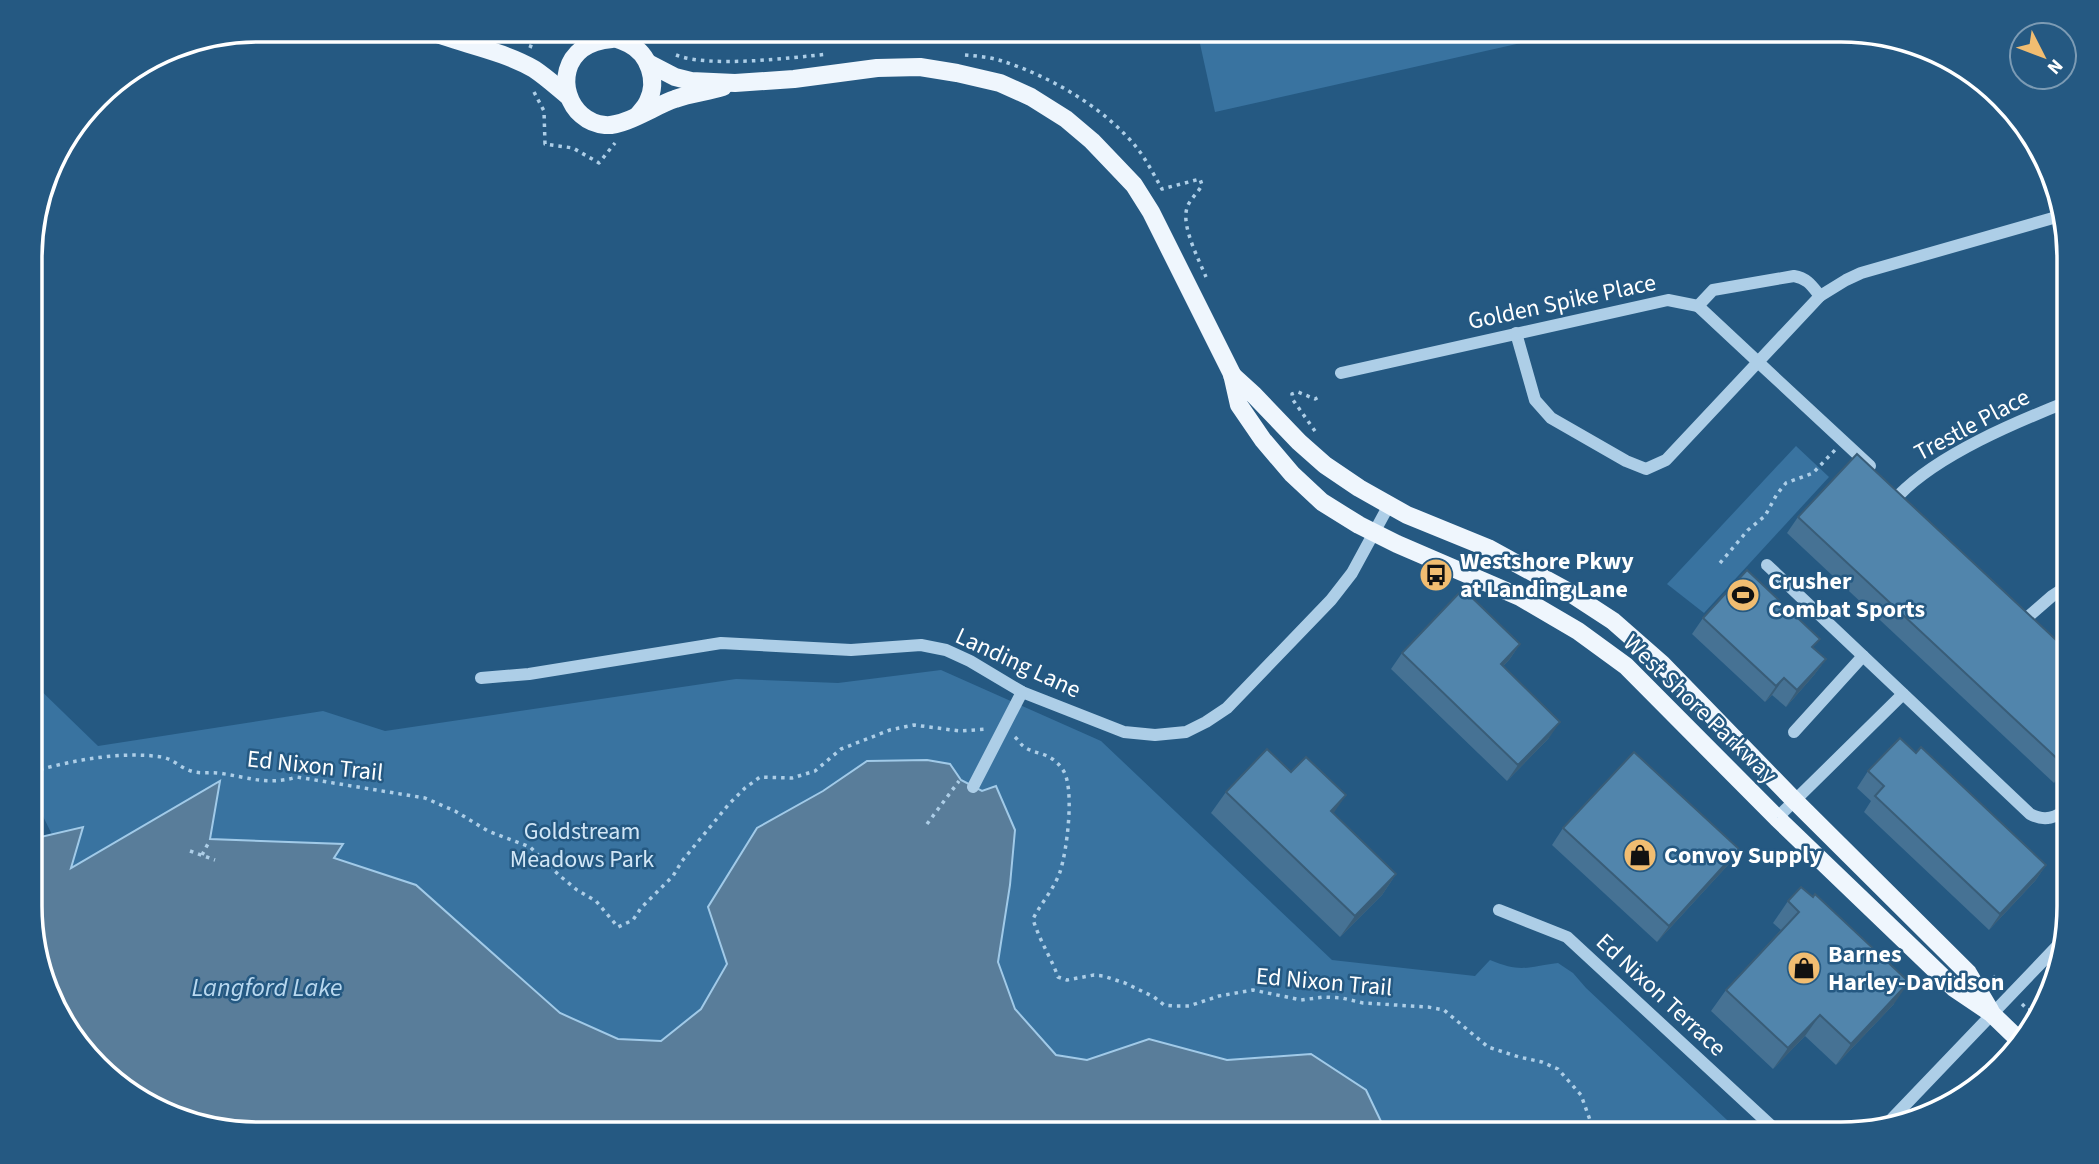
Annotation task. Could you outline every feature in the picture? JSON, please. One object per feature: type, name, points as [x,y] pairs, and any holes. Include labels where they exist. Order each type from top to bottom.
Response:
[{"type":"main road","points":[[458,42],[517,61],[542,75],[568,96]]},
{"type":"main road","points":[[593,42],[580,50],[570,63],[566,80],[568,96],[576,111],[590,121],[606,125],[622,123],[638,115],[648,101],[652,85],[648,63],[642,53],[624,42]]},
{"type":"main road","name":"West Shore Parkway","points":[[648,63],[675,77],[735,83],[794,79],[877,68],[920,67],[1000,83],[1031,97],[1066,119],[1092,141],[1134,185],[1164,236],[1232,374],[1239,405],[1263,440],[1292,474],[1322,502],[1373,532],[1520,597],[1578,631],[1626,666],[1777,818],[1954,988],[1991,1013],[2014,1035]]},
{"type":"main road","name":"West Shore Parkway","points":[[638,115],[675,99],[735,83]]},
{"type":"main road","name":"West Shore Parkway","points":[[1232,374],[1298,442],[1325,465],[1359,488],[1407,515],[1488,548],[1567,591],[1613,621],[1662,664],[1968,973],[1991,1013]]},
{"type":"street","points":[[1516,332],[1535,400],[1551,418],[1626,461],[1646,469],[1666,460],[1820,296],[1861,273],[2053,218]]},
{"type":"street","points":[[1758,362],[1698,306],[1713,290],[1794,276],[1808,281],[1820,296]]},
{"type":"street","name":"Golden Spike Place","points":[[1341,373],[1668,300],[1698,306]]},
{"type":"street","name":"Trestle Place","points":[[1758,362],[1895,490],[1968,447],[2025,418],[2057,406]]},
{"type":"street","name":"Landing Lane","points":[[481,678],[542,672],[720,643],[851,650],[921,645],[946,650],[1022,692],[1124,732],[1155,735],[1186,732],[1227,708],[1331,600],[1352,573],[1389,505]]},
{"type":"street","points":[[1767,565],[2030,814],[2039,819],[2057,814]]},
{"type":"street","points":[[2029,617],[2057,593]]},
{"type":"street","points":[[2019,607],[2039,626]]},
{"type":"street","points":[[1794,732],[1863,656]]},
{"type":"street","points":[[973,787],[1022,692]]},
{"type":"street","points":[[1777,818],[1903,694]]},
{"type":"street","name":"Ed Nixon Terrace","points":[[1499,910],[1567,936],[1767,1122]]},
{"type":"street","points":[[1895,1115],[2052,951]]},
{"type":"path","points":[[673,54],[696,61],[716,61]]},
{"type":"path","points":[[532,90],[544,111],[545,144],[568,147],[599,163]]},
{"type":"path","points":[[1200,179],[1202,185],[1187,206],[1185,218],[1208,283]]},
{"type":"path","points":[[1315,431],[1293,400],[1292,394],[1298,392],[1315,399],[1321,396]]},
{"type":"path","points":[[1720,564],[1748,530],[1765,516],[1786,483],[1813,472],[1837,448]]},
{"type":"path","name":"Ed Nixon Trail","points":[[42,769],[119,754],[138,755],[166,758],[189,771],[230,774],[270,782],[282,782],[297,777],[425,798],[455,811],[488,831],[530,847],[577,890],[596,901],[618,927],[633,920],[673,876],[682,861],[729,804],[760,777],[792,778],[815,771],[841,749],[890,730],[914,725],[1001,732],[1018,738],[1023,746],[1053,759],[1069,783],[1070,797],[1060,872],[1033,919],[1037,934],[1058,977],[1067,980],[1103,976],[1125,983],[1164,1005],[1174,1006],[1189,1006],[1219,996],[1253,990],[1301,1000],[1342,998],[1363,1003],[1444,1010],[1488,1047],[1558,1069],[1581,1095],[1591,1122]]},
{"type":"path","points":[[927,824],[960,779]]},
{"type":"path","points":[[202,855],[210,839]]},
{"type":"path","points":[[190,850],[215,860]]},
{"type":"green space","points":[[1200,42],[1521,43],[1215,112]]},
{"type":"green space","points":[[1796,446],[1829,477],[1704,613],[1667,584]]},
{"type":"green space","name":"Goldstream Meadows Park","points":[[941,670],[1101,741],[1332,960],[1475,976],[1490,960],[1517,968],[1558,963],[1573,973],[1729,1122],[1381,1122],[1366,1090],[1311,1054],[1227,1060],[1149,1039],[1087,1060],[1056,1055],[1015,1009],[998,962],[1015,830],[996,786],[983,791],[971,786],[960,778],[950,764],[867,761],[823,791],[708,907],[727,964],[701,1009],[661,1041],[618,1039],[560,1013],[416,885],[334,858],[343,844],[210,840],[220,782],[69,869],[42,814],[42,692],[98,746],[323,711],[385,731],[736,679],[838,683]]},
{"type":"water","name":"Langford Lake","points":[[927,760],[950,764],[961,780],[982,791],[996,786],[1015,830],[998,962],[1015,1009],[1056,1055],[1087,1060],[1149,1039],[1227,1060],[1311,1054],[1366,1090],[1381,1122],[230,1120],[175,1106],[150,1093],[105,1059],[78,1026],[64,1002],[49,962],[42,906],[42,837],[83,827],[71,868],[220,781],[210,839],[343,844],[334,858],[416,885],[560,1013],[618,1039],[661,1041],[701,1009],[727,964],[708,907],[757,828],[823,791],[867,761]]},
{"type":"building","points":[[1857,454],[2057,641],[2057,759],[1798,517]]},
{"type":"building","points":[[1747,570],[1820,639],[1812,647],[1826,659],[1797,690],[1784,678],[1776,686],[1703,618]]},
{"type":"building","points":[[1463,589],[1520,644],[1501,664],[1560,722],[1518,765],[1402,653]]},
{"type":"building","points":[[1900,738],[1916,753],[1921,747],[2046,865],[2000,914],[1875,796],[1884,786],[1868,771]]},
{"type":"building","points":[[1267,749],[1291,772],[1306,757],[1346,795],[1331,811],[1396,874],[1355,916],[1226,792]]},
{"type":"building","name":"Convoy Supply","points":[[1634,752],[1739,849],[1669,926],[1563,828]]},
{"type":"building","name":"Barnes Harley-Davidson","points":[[1801,887],[1813,897],[1815,894],[1909,982],[1851,1044],[1820,1015],[1788,1048],[1726,990],[1799,912],[1788,901]]},
{"type":"place","name":"Westshore Pkwy at Landing Lane","points":[[1436,575]]},
{"type":"place","name":"Crusher Combat Sports","points":[[1743,595]]},
{"type":"place","name":"Convoy Supply","points":[[1640,855]]},
{"type":"place","name":"Barnes Harley-Davidson","points":[[1804,968]]}]
